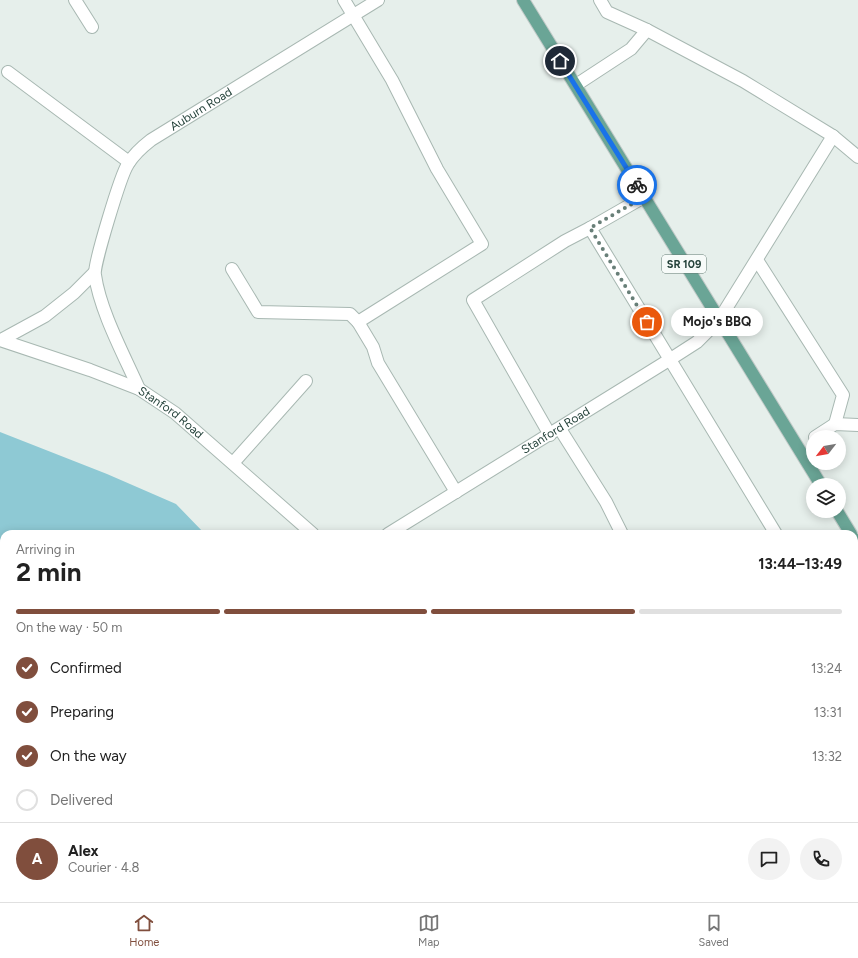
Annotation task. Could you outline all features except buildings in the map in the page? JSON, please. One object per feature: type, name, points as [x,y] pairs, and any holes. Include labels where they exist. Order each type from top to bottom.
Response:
[{"type":"main road","name":"SR 109","points":[[523,0],[817,478]]},
{"type":"main road","points":[[841,518],[849,530]]},
{"type":"street","points":[[75,0],[92,27]]},
{"type":"street","points":[[344,0],[392,80],[438,169],[482,244],[358,322]]},
{"type":"street","name":"Auburn Road","points":[[0,340],[45,316],[74,294],[94,273],[120,179],[129,162],[138,150],[151,140],[378,0]]},
{"type":"street","points":[[600,0],[607,12],[647,30],[743,81],[833,136],[858,157]]},
{"type":"street","points":[[576,85],[631,49],[647,30]]},
{"type":"street","points":[[8,72],[129,162]]},
{"type":"street","name":"Stanford Road","points":[[394,530],[555,432],[697,342],[719,320],[833,136]]},
{"type":"street","points":[[620,530],[606,502],[555,432],[473,300],[565,241],[644,197]]},
{"type":"street","points":[[590,228],[774,530]]},
{"type":"street","points":[[757,260],[844,395],[835,424]]},
{"type":"street","points":[[232,269],[258,312],[350,314],[358,322],[373,347],[378,363],[456,492]]},
{"type":"street","points":[[94,273],[103,306],[139,389]]},
{"type":"street","name":"Stanford Road","points":[[0,340],[90,370],[139,389],[175,413],[308,530]]},
{"type":"street","points":[[233,463],[306,381]]},
{"type":"street","points":[[826,430],[835,424],[858,424]]},
{"type":"street","points":[[798,448],[806,443]]},
{"type":"water","points":[[0,432],[107,474],[176,504],[201,530],[0,530]]},
{"type":"way so far","points":[[637,185],[644,197],[590,228],[647,322]]},
{"type":"place","name":"Mojo's BBQ","points":[[647,322]]},
{"type":"route","points":[[560,61],[637,185]]}]
